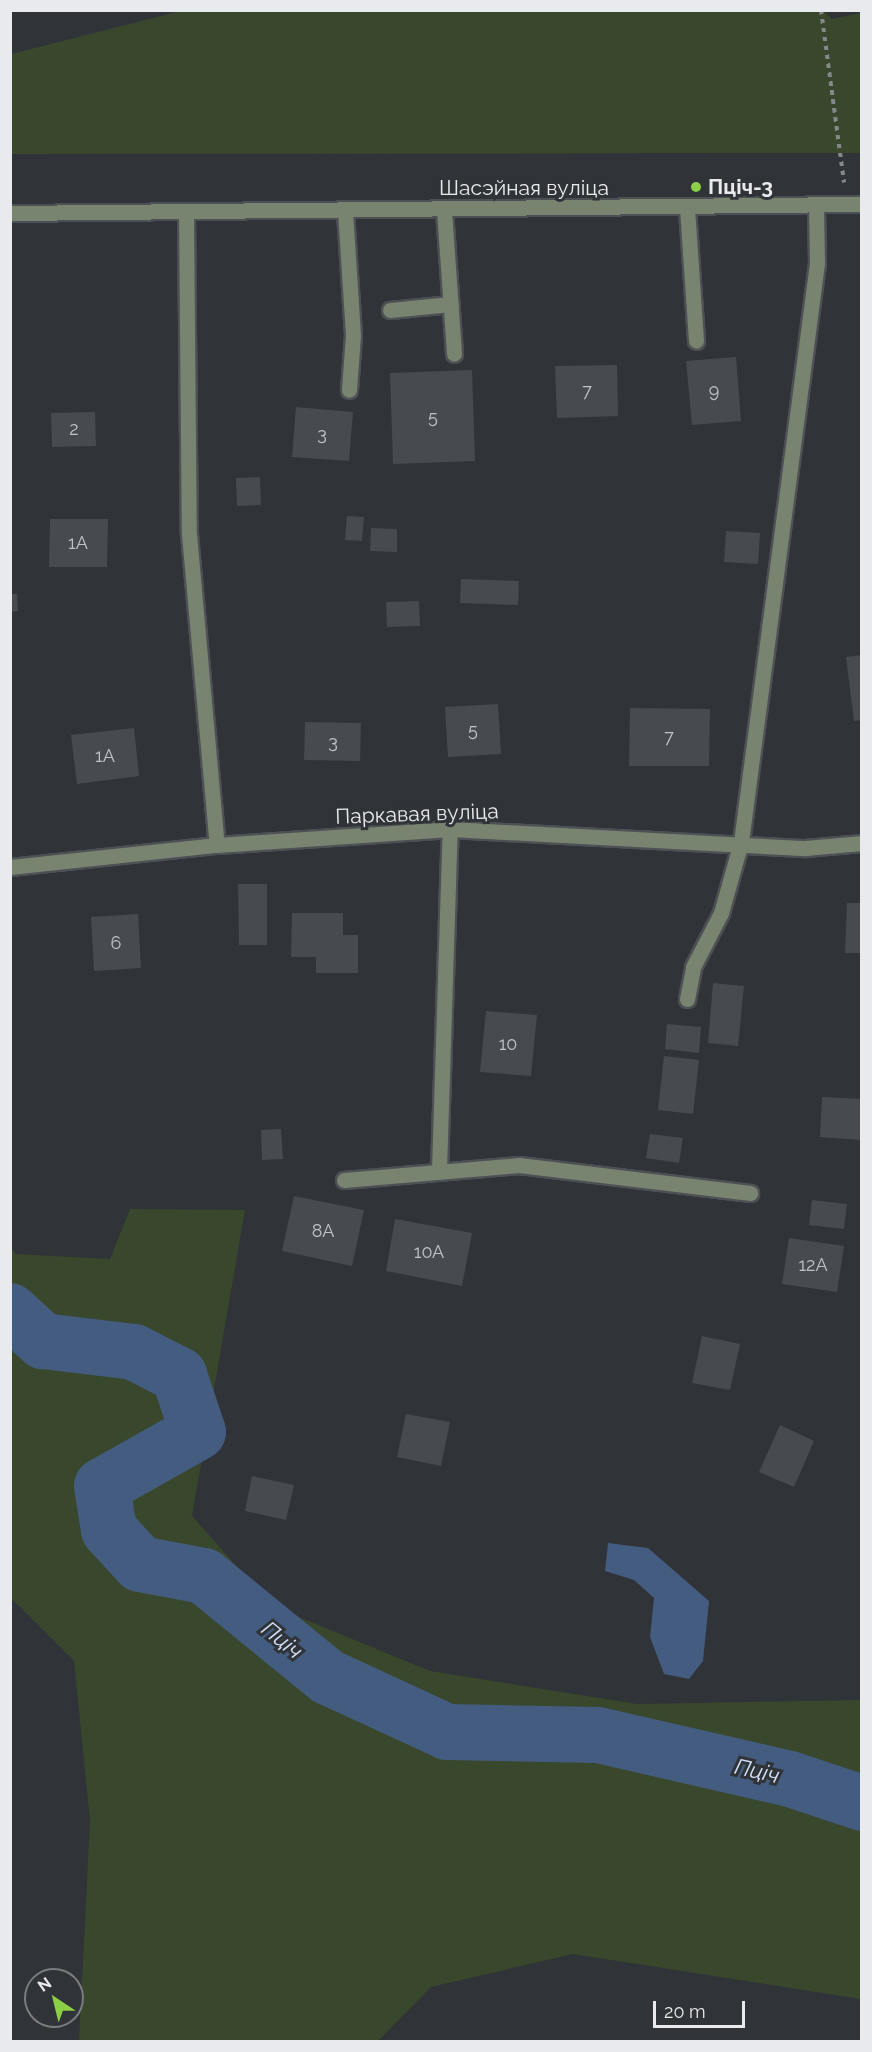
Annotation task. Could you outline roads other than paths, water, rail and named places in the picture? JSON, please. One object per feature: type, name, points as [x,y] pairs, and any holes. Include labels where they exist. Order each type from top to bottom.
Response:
[{"type":"street","name":"Шасэйная вуліца","points":[[10,213],[687,208],[855,204]]},
{"type":"street","points":[[687,999],[693,967],[721,912],[741,842],[817,263],[816,206]]},
{"type":"street","points":[[687,208],[696,341]]},
{"type":"street","points":[[444,210],[454,354]]},
{"type":"street","points":[[345,211],[353,335],[349,390]]},
{"type":"street","points":[[186,212],[189,534],[217,845]]},
{"type":"street","points":[[390,310],[452,304]]},
{"type":"street","points":[[439,1170],[450,829]]},
{"type":"street","name":"Паркавая вуліца","points":[[10,867],[217,845],[450,829],[741,842],[805,848],[861,843]]},
{"type":"street","points":[[345,1180],[439,1170],[519,1165],[750,1193]]},
{"type":"water","points":[[608,1543],[648,1548],[709,1601],[703,1661],[689,1679],[664,1674],[650,1637],[654,1598],[634,1580],[605,1571]]},
{"type":"waterway","name":"Пціч","points":[[10,1311],[43,1341],[134,1352],[179,1375],[198,1432],[102,1486],[109,1530],[140,1564],[204,1576],[328,1677],[447,1732],[598,1735],[790,1779],[862,1803]]},
{"type":"place","name":"Пціч-3","points":[[696,187]]}]
